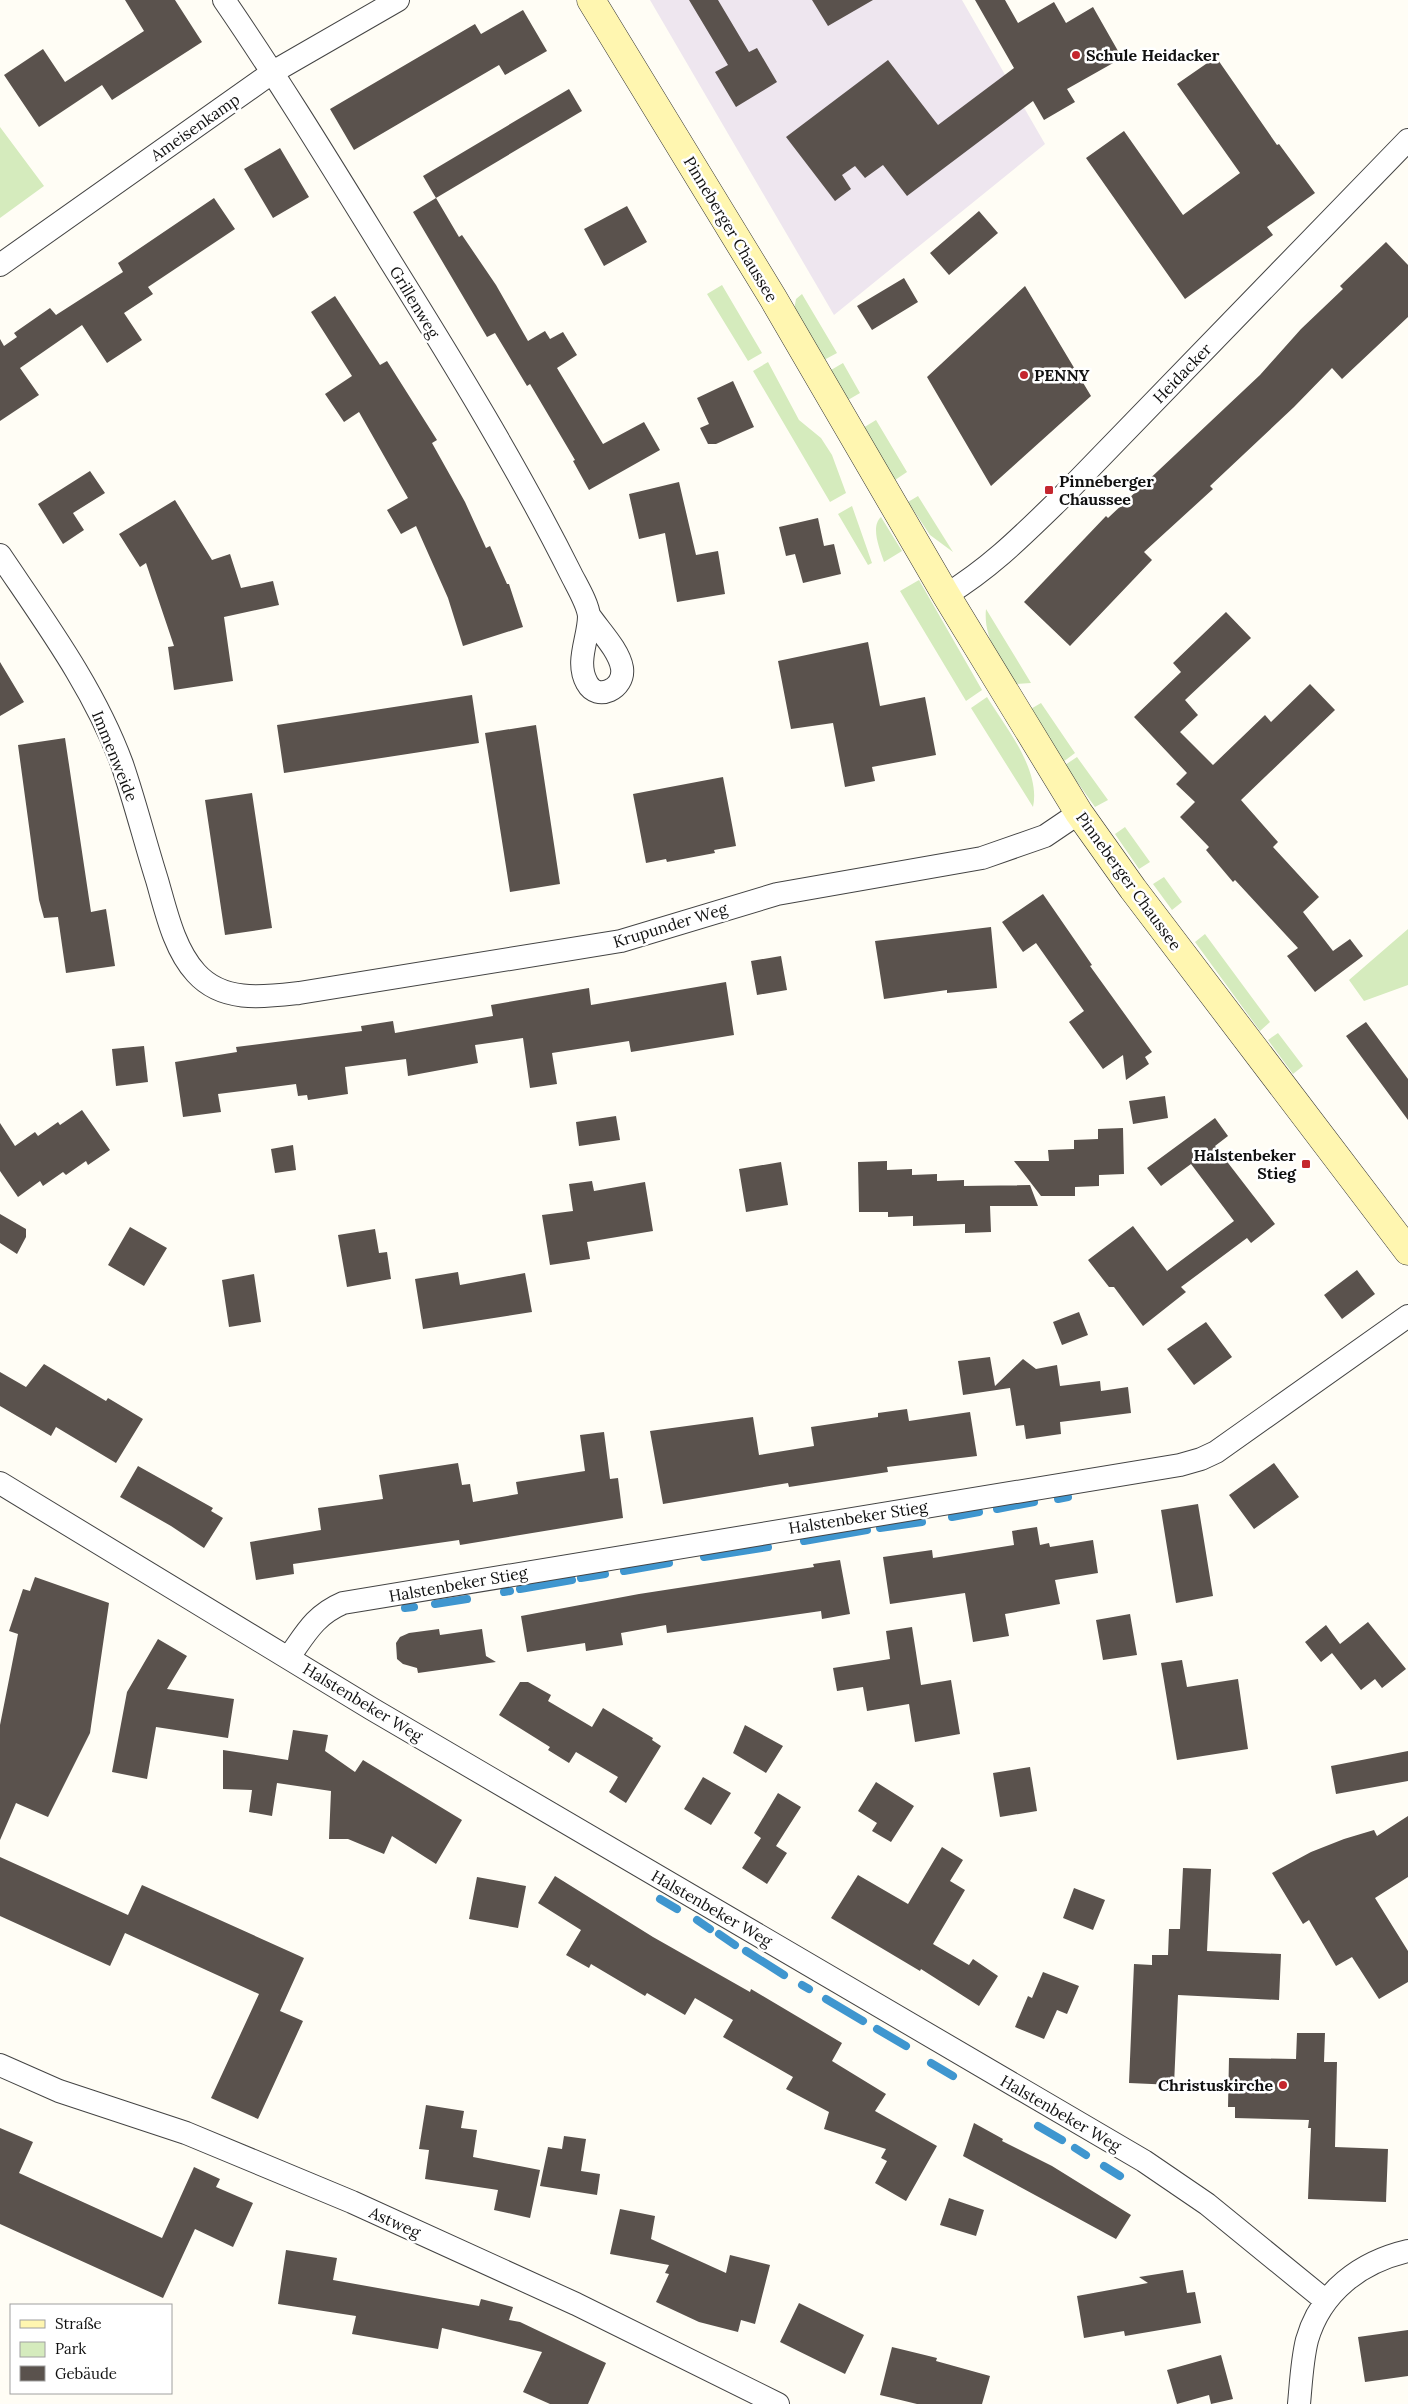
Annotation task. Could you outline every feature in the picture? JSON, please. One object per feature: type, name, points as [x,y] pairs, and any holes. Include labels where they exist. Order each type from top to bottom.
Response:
[{"type":"main road","name":"Pinneberger Chaussee","points":[[591,0],[773,298],[946,595],[1079,813],[1133,889],[1408,1251]]},
{"type":"street","name":"Grillenweg","points":[[224,0],[273,72],[419,308],[521,480],[572,576],[589,614]]},
{"type":"street","name":"Ameisenkamp","points":[[0,265],[273,72],[398,0]]},
{"type":"street","name":"Heidacker","points":[[946,595],[976,577],[1058,501],[1408,140]]},
{"type":"street","name":"Immenweide","points":[[0,556],[74,666],[102,718],[121,763],[168,919],[180,948],[196,973]]},
{"type":"street","name":"Krupunder Weg","points":[[196,973],[213,988],[237,996],[263,997],[392,979],[621,941],[777,894],[982,858],[1045,836],[1079,813]]},
{"type":"street","name":"Halstenbeker Stieg","points":[[289,1657],[312,1624],[326,1611],[343,1603],[1201,1459],[1216,1452],[1408,1316]]},
{"type":"street","name":"Halstenbeker Weg","points":[[0,1483],[372,1709],[1144,2161],[1207,2204],[1326,2301]]},
{"type":"street","name":"Astweg","points":[[0,2065],[59,2091],[186,2133],[352,2202],[576,2304],[778,2404]]},
{"type":"street","points":[[1299,2404],[1303,2358],[1314,2321],[1326,2301],[1342,2282],[1364,2267],[1391,2255],[1408,2251]]},
{"type":"shaded area","points":[[650,0],[962,0],[1045,144],[834,315]]},
{"type":"green space","points":[[0,127],[44,186],[0,218]]},
{"type":"green space","points":[[722,285],[762,353],[748,361],[707,294]]},
{"type":"green space","points":[[802,294],[837,353],[824,360],[794,310],[796,299]]},
{"type":"green space","points":[[768,362],[799,420],[821,438],[832,455],[846,493],[830,502],[753,371]]},
{"type":"green space","points":[[843,363],[860,393],[848,400],[831,370]]},
{"type":"green space","points":[[876,420],[907,472],[895,480],[863,428]]},
{"type":"green space","points":[[918,496],[953,552],[930,535],[908,502]]},
{"type":"green space","points":[[852,506],[872,563],[868,565],[838,514]]},
{"type":"green space","points":[[881,517],[902,551],[884,562],[876,532],[876,526]]},
{"type":"green space","points":[[919,580],[982,690],[966,701],[900,591]]},
{"type":"green space","points":[[986,609],[1031,683],[1015,684],[1004,666],[987,630]]},
{"type":"green space","points":[[987,697],[1027,764],[1034,793],[1033,807],[971,708]]},
{"type":"green space","points":[[1041,703],[1075,753],[1063,762],[1029,710]]},
{"type":"green space","points":[[1077,757],[1108,800],[1095,807],[1065,765]]},
{"type":"green space","points":[[1125,827],[1150,862],[1139,869],[1115,834]]},
{"type":"green space","points":[[1164,877],[1182,902],[1172,910],[1153,884]]},
{"type":"green space","points":[[1408,929],[1408,985],[1364,1001],[1349,980]]},
{"type":"green space","points":[[1205,934],[1270,1022],[1260,1031],[1195,942]]},
{"type":"green space","points":[[1278,1033],[1303,1066],[1293,1074],[1268,1040]]},
{"type":"building","points":[[125,0],[175,0],[202,42],[112,100],[102,85],[39,127],[4,75],[43,49],[65,82],[144,31]]},
{"type":"building","points":[[689,0],[718,0],[749,52],[757,48],[777,82],[736,107],[715,72],[728,65]]},
{"type":"building","points":[[812,0],[873,0],[828,26]]},
{"type":"building","points":[[975,0],[1005,0],[1018,23],[1054,2],[1066,23],[1093,7],[1122,58],[1067,89],[1075,102],[1044,120],[1033,101],[907,196],[883,165],[865,178],[855,166],[842,175],[851,189],[835,201],[786,137],[888,60],[938,125],[1014,68]]},
{"type":"building","points":[[523,10],[547,51],[505,75],[499,65],[354,150],[330,109],[475,24],[481,34]]},
{"type":"building","points":[[1216,57],[1277,145],[1279,144],[1315,193],[1267,227],[1273,235],[1185,299],[1086,158],[1124,131],[1183,215],[1240,173],[1177,84]]},
{"type":"building","points":[[569,89],[582,111],[436,198],[423,176]]},
{"type":"building","points":[[280,148],[309,197],[273,218],[244,169]]},
{"type":"building","points":[[214,198],[235,229],[148,287],[153,294],[124,313],[142,340],[107,363],[82,325],[20,368],[39,395],[0,421],[0,339],[4,346],[17,337],[14,333],[50,308],[56,315],[123,272],[118,263]]},
{"type":"building","points":[[436,198],[459,237],[462,235],[496,285],[528,341],[545,331],[550,339],[563,332],[577,355],[557,368],[603,444],[644,422],[660,450],[589,490],[573,461],[575,460],[530,384],[527,386],[495,333],[487,337],[413,212]]},
{"type":"building","points":[[627,206],[647,242],[604,266],[584,229]]},
{"type":"building","points":[[979,211],[998,233],[949,275],[930,253]]},
{"type":"building","points":[[1386,242],[1408,265],[1408,317],[1342,379],[1332,368],[1294,407],[1210,486],[1213,489],[1144,552],[1152,560],[1070,646],[1024,602],[1106,516],[1108,518],[1260,375],[1301,329],[1343,289],[1340,286]]},
{"type":"building","points":[[904,278],[918,302],[872,330],[857,306]]},
{"type":"building","points":[[1025,286],[1091,396],[991,486],[927,377]]},
{"type":"building","points":[[335,296],[380,365],[387,361],[437,440],[432,443],[465,502],[486,548],[490,546],[507,584],[509,584],[523,627],[463,646],[448,598],[416,526],[401,534],[387,510],[408,498],[359,412],[344,422],[325,394],[352,376],[311,312]]},
{"type":"building","points":[[733,381],[754,427],[716,444],[708,444],[700,428],[709,424],[697,398]]},
{"type":"building","points":[[90,471],[105,493],[73,513],[84,530],[63,544],[38,504]]},
{"type":"building","points":[[679,482],[696,555],[718,551],[725,594],[677,602],[665,533],[639,539],[629,494]]},
{"type":"building","points":[[175,500],[212,560],[230,554],[241,588],[273,581],[279,605],[224,617],[233,681],[174,690],[168,647],[174,646],[146,563],[140,567],[119,534]]},
{"type":"building","points":[[818,518],[824,546],[834,544],[841,574],[803,583],[795,554],[786,556],[779,527]]},
{"type":"building","points":[[1226,612],[1251,638],[1185,700],[1198,715],[1180,732],[1213,765],[1265,715],[1271,722],[1310,684],[1335,710],[1241,800],[1278,842],[1273,847],[1319,897],[1303,912],[1333,951],[1350,939],[1363,956],[1315,992],[1287,956],[1298,948],[1235,880],[1233,882],[1206,850],[1209,847],[1180,817],[1195,802],[1176,784],[1187,773],[1134,717],[1181,672],[1173,663]]},
{"type":"building","points":[[868,642],[880,706],[925,697],[936,755],[872,767],[875,781],[845,787],[833,723],[791,729],[778,661]]},
{"type":"building","points":[[0,662],[24,702],[0,716]]},
{"type":"building","points":[[472,695],[479,743],[284,773],[277,725]]},
{"type":"building","points":[[536,725],[560,884],[510,892],[485,733]]},
{"type":"building","points":[[65,738],[91,912],[106,909],[115,966],[66,973],[58,917],[44,918],[39,900],[18,745]]},
{"type":"building","points":[[723,777],[736,846],[714,850],[715,853],[667,862],[666,859],[646,863],[633,794]]},
{"type":"building","points":[[252,793],[272,928],[225,935],[205,800]]},
{"type":"building","points":[[1043,894],[1092,965],[1090,966],[1152,1052],[1145,1057],[1149,1064],[1126,1080],[1123,1055],[1103,1069],[1069,1022],[1084,1011],[1036,943],[1023,952],[1002,922]]},
{"type":"building","points":[[991,927],[997,988],[947,993],[947,990],[884,999],[875,941]]},
{"type":"building","points":[[781,956],[787,990],[757,995],[751,961]]},
{"type":"building","points":[[726,982],[734,1035],[631,1052],[629,1041],[552,1053],[557,1084],[530,1088],[523,1038],[475,1045],[478,1063],[408,1076],[406,1059],[345,1067],[348,1094],[308,1100],[307,1095],[298,1096],[296,1084],[218,1094],[221,1112],[183,1117],[175,1062],[237,1052],[236,1047],[362,1031],[361,1026],[393,1021],[395,1033],[493,1016],[491,1005],[589,988],[591,1005]]},
{"type":"building","points":[[1366,1022],[1408,1079],[1408,1120],[1346,1036]]},
{"type":"building","points":[[144,1046],[148,1082],[116,1086],[112,1049]]},
{"type":"building","points":[[1165,1096],[1168,1118],[1133,1124],[1129,1101]]},
{"type":"building","points":[[82,1110],[110,1150],[88,1165],[86,1161],[66,1175],[63,1172],[43,1186],[40,1181],[18,1197],[0,1171],[0,1123],[15,1146],[35,1132],[38,1136],[58,1122],[60,1125]]},
{"type":"building","points":[[616,1116],[620,1140],[579,1146],[576,1122]]},
{"type":"building","points":[[1215,1118],[1228,1136],[1215,1146],[1275,1224],[1251,1243],[1247,1238],[1181,1287],[1186,1292],[1143,1326],[1114,1287],[1109,1287],[1088,1260],[1133,1226],[1167,1271],[1234,1221],[1191,1164],[1161,1186],[1147,1168]]},
{"type":"building","points":[[1123,1128],[1124,1174],[1099,1175],[1099,1186],[1075,1187],[1075,1196],[1041,1196],[1014,1161],[1049,1161],[1048,1150],[1074,1149],[1074,1140],[1098,1139],[1098,1129]]},
{"type":"building","points":[[293,1145],[296,1170],[275,1173],[271,1149]]},
{"type":"building","points":[[887,1161],[887,1170],[912,1169],[912,1175],[937,1174],[937,1181],[964,1180],[964,1186],[1030,1185],[1038,1206],[990,1206],[991,1232],[965,1233],[965,1224],[913,1226],[913,1216],[888,1217],[888,1212],[859,1212],[858,1162]]},
{"type":"building","points":[[781,1162],[788,1205],[746,1212],[739,1169]]},
{"type":"building","points":[[592,1181],[594,1191],[645,1182],[653,1231],[587,1242],[590,1259],[550,1265],[542,1215],[573,1211],[569,1184]]},
{"type":"building","points":[[0,1214],[26,1229],[26,1237],[17,1254],[0,1243]]},
{"type":"building","points":[[130,1227],[167,1248],[144,1286],[108,1265]]},
{"type":"building","points":[[375,1229],[379,1253],[387,1252],[391,1279],[347,1287],[338,1235]]},
{"type":"building","points":[[1357,1270],[1375,1294],[1342,1319],[1324,1295]]},
{"type":"building","points":[[458,1272],[460,1285],[525,1273],[532,1312],[423,1329],[415,1279]]},
{"type":"building","points":[[254,1274],[261,1322],[229,1327],[222,1280]]},
{"type":"building","points":[[1079,1312],[1088,1335],[1062,1345],[1053,1322]]},
{"type":"building","points":[[1206,1322],[1232,1357],[1194,1385],[1167,1349]]},
{"type":"building","points":[[990,1357],[995,1386],[1023,1359],[1036,1369],[1057,1365],[1060,1386],[1100,1381],[1101,1391],[1128,1387],[1131,1413],[1060,1422],[1061,1434],[1026,1439],[1024,1425],[1016,1426],[1010,1388],[963,1395],[958,1361]]},
{"type":"building","points":[[44,1364],[106,1401],[108,1398],[143,1419],[116,1463],[56,1427],[51,1436],[0,1406],[0,1372],[26,1387]]},
{"type":"building","points":[[907,1409],[909,1421],[970,1412],[977,1456],[887,1467],[888,1472],[789,1487],[788,1483],[663,1504],[650,1431],[753,1417],[759,1455],[814,1446],[811,1427],[878,1417],[878,1413]]},
{"type":"building","points":[[604,1432],[610,1479],[618,1478],[623,1518],[460,1545],[459,1540],[293,1564],[294,1574],[256,1580],[250,1542],[321,1530],[318,1508],[383,1499],[379,1475],[458,1463],[462,1485],[470,1484],[473,1502],[518,1494],[516,1482],[585,1471],[580,1435]]},
{"type":"building","points":[[1274,1463],[1299,1497],[1254,1529],[1229,1495]]},
{"type":"building","points":[[138,1466],[213,1508],[211,1511],[223,1518],[204,1548],[171,1526],[120,1497]]},
{"type":"building","points":[[1198,1504],[1213,1596],[1176,1603],[1161,1510]]},
{"type":"building","points":[[1037,1527],[1040,1545],[1049,1543],[1050,1547],[1093,1540],[1098,1573],[1055,1580],[1060,1604],[1005,1614],[1009,1636],[973,1642],[965,1593],[890,1604],[883,1557],[932,1550],[933,1558],[1014,1545],[1012,1531]]},
{"type":"building","points":[[840,1560],[850,1614],[822,1619],[821,1611],[667,1633],[666,1625],[621,1633],[623,1645],[586,1651],[585,1643],[527,1652],[521,1616],[639,1594],[814,1567],[813,1564]]},
{"type":"building","points":[[35,1577],[109,1603],[90,1733],[48,1817],[16,1803],[0,1840],[0,1725],[18,1634],[9,1631],[23,1589],[30,1591]]},
{"type":"building","points":[[1130,1614],[1137,1655],[1103,1660],[1096,1620]]},
{"type":"building","points":[[1368,1622],[1406,1669],[1382,1688],[1375,1679],[1361,1690],[1332,1653],[1321,1662],[1305,1642],[1326,1625],[1340,1644]]},
{"type":"building","points":[[912,1627],[921,1685],[951,1680],[960,1734],[915,1742],[909,1704],[867,1711],[863,1687],[837,1691],[833,1668],[890,1659],[886,1631]]},
{"type":"building","points":[[439,1629],[440,1635],[482,1629],[486,1656],[496,1662],[418,1673],[417,1668],[403,1664],[397,1659],[396,1643],[400,1637],[409,1633]]},
{"type":"building","points":[[158,1639],[187,1656],[167,1689],[234,1699],[228,1738],[156,1727],[147,1779],[112,1772],[127,1692]]},
{"type":"building","points":[[1182,1660],[1187,1687],[1238,1679],[1248,1749],[1177,1760],[1161,1663]]},
{"type":"building","points":[[520,1682],[528,1682],[551,1695],[548,1701],[592,1727],[603,1708],[653,1738],[652,1740],[661,1746],[626,1803],[609,1792],[618,1777],[576,1752],[569,1763],[548,1750],[550,1747],[499,1715]]},
{"type":"building","points":[[745,1725],[783,1746],[766,1773],[733,1753]]},
{"type":"building","points":[[293,1730],[328,1735],[325,1751],[355,1772],[363,1760],[462,1820],[436,1864],[392,1836],[384,1854],[348,1839],[329,1839],[331,1791],[277,1783],[272,1816],[249,1812],[252,1790],[223,1789],[223,1750],[288,1760]]},
{"type":"building","points":[[1408,1751],[1408,1781],[1336,1794],[1331,1766]]},
{"type":"building","points":[[1030,1767],[1037,1811],[1000,1817],[993,1773]]},
{"type":"building","points":[[703,1777],[731,1793],[711,1825],[684,1809]]},
{"type":"building","points":[[876,1782],[914,1806],[891,1842],[872,1831],[877,1823],[858,1811]]},
{"type":"building","points":[[778,1793],[801,1807],[776,1846],[787,1853],[767,1884],[742,1868],[761,1838],[754,1833]]},
{"type":"building","points":[[1408,1816],[1408,1877],[1375,1898],[1408,1951],[1408,1982],[1379,1999],[1352,1957],[1336,1966],[1309,1920],[1303,1924],[1272,1873],[1311,1852],[1344,1839],[1374,1830],[1377,1836]]},
{"type":"building","points":[[942,1847],[963,1860],[950,1881],[965,1890],[933,1944],[969,1965],[973,1959],[998,1976],[979,2006],[921,1969],[920,1971],[831,1918],[858,1875],[908,1904]]},
{"type":"building","points":[[0,1857],[128,1915],[142,1885],[304,1958],[280,2011],[303,2021],[258,2119],[211,2098],[259,1994],[125,1933],[110,1966],[0,1916]]},
{"type":"building","points":[[1183,1868],[1211,1869],[1207,1951],[1281,1954],[1279,2000],[1178,1995],[1174,2085],[1129,2083],[1134,1964],[1152,1965],[1152,1955],[1168,1955],[1169,1929],[1180,1929]]},
{"type":"building","points":[[555,1876],[653,1937],[750,1992],[751,1989],[842,2043],[832,2061],[886,2094],[875,2111],[937,2146],[906,2201],[875,2183],[887,2161],[881,2158],[886,2149],[824,2129],[829,2112],[786,2089],[793,2077],[723,2037],[733,2020],[695,1998],[685,2015],[647,1993],[645,1996],[591,1964],[589,1968],[566,1955],[581,1930],[538,1903]]},
{"type":"building","points":[[477,1877],[526,1886],[518,1928],[469,1919]]},
{"type":"building","points":[[1074,1888],[1105,1900],[1093,1930],[1063,1918]]},
{"type":"building","points":[[1043,1972],[1079,1986],[1067,2014],[1057,2010],[1044,2039],[1015,2027],[1028,1996],[1032,1998]]},
{"type":"building","name":"Christuskirche","points":[[1297,2033],[1325,2033],[1324,2062],[1337,2062],[1335,2147],[1388,2149],[1386,2202],[1308,2199],[1311,2128],[1308,2128],[1309,2120],[1235,2118],[1235,2107],[1228,2107],[1229,2058],[1296,2059]]},
{"type":"building","points":[[426,2105],[464,2111],[461,2128],[477,2130],[473,2157],[540,2170],[530,2218],[494,2210],[498,2190],[425,2179],[429,2150],[419,2149]]},
{"type":"building","points":[[974,2123],[1003,2139],[1002,2141],[1052,2166],[1131,2215],[1116,2239],[963,2156]]},
{"type":"building","points":[[0,2128],[33,2142],[19,2173],[162,2238],[194,2167],[220,2179],[216,2187],[253,2203],[233,2247],[195,2229],[163,2298],[0,2224]]},
{"type":"building","points":[[564,2136],[586,2139],[581,2171],[600,2174],[597,2195],[540,2186],[548,2147],[562,2149]]},
{"type":"building","points":[[949,2198],[984,2210],[976,2236],[940,2225]]},
{"type":"building","points":[[620,2209],[655,2216],[651,2239],[726,2273],[730,2255],[770,2265],[755,2324],[741,2320],[738,2332],[699,2322],[656,2302],[669,2274],[665,2273],[669,2265],[610,2254]]},
{"type":"building","points":[[286,2250],[337,2258],[333,2280],[479,2306],[481,2299],[513,2307],[509,2320],[520,2322],[606,2363],[588,2404],[550,2404],[523,2392],[542,2352],[442,2328],[438,2349],[352,2334],[356,2316],[278,2304]]},
{"type":"building","points":[[1183,2270],[1187,2293],[1195,2292],[1201,2323],[1125,2336],[1124,2331],[1084,2338],[1077,2296],[1148,2283],[1139,2277]]},
{"type":"building","points":[[799,2303],[864,2335],[845,2374],[780,2342]]},
{"type":"building","points":[[1408,2330],[1408,2376],[1365,2382],[1358,2337]]},
{"type":"building","points":[[892,2347],[937,2358],[936,2361],[990,2376],[982,2404],[917,2404],[880,2395]]},
{"type":"building","points":[[1221,2355],[1233,2399],[1211,2404],[1209,2395],[1177,2404],[1167,2370]]},
{"type":"waterway","points":[[1058,1499],[1068,1497]]},
{"type":"waterway","points":[[997,1509],[1034,1502]]},
{"type":"waterway","points":[[952,1517],[979,1512]]},
{"type":"waterway","points":[[880,1528],[922,1522]]},
{"type":"waterway","points":[[804,1541],[867,1530]]},
{"type":"waterway","points":[[704,1557],[768,1547]]},
{"type":"waterway","points":[[624,1571],[669,1563]]},
{"type":"waterway","points":[[581,1578],[605,1574]]},
{"type":"waterway","points":[[520,1589],[572,1580]]},
{"type":"waterway","points":[[504,1592],[510,1591]]},
{"type":"waterway","points":[[435,1604],[467,1599]]},
{"type":"waterway","points":[[405,1608],[414,1607]]},
{"type":"waterway","points":[[660,1899],[677,1909]]},
{"type":"waterway","points":[[697,1920],[710,1929]]},
{"type":"waterway","points":[[719,1934],[735,1945]]},
{"type":"waterway","points":[[746,1951],[784,1975]]},
{"type":"waterway","points":[[802,1985],[809,1989]]},
{"type":"waterway","points":[[826,1999],[863,2021]]},
{"type":"waterway","points":[[877,2029],[906,2046]]},
{"type":"waterway","points":[[931,2063],[953,2076]]},
{"type":"waterway","points":[[1038,2126],[1062,2140]]},
{"type":"waterway","points":[[1075,2148],[1086,2155]]},
{"type":"waterway","points":[[1104,2166],[1120,2176]]},
{"type":"place","name":"Schule Heidacker","points":[[1076,55]]},
{"type":"place","name":"PENNY","points":[[1024,375]]},
{"type":"place","name":"Pinneberger Chaussee","points":[[1049,490]]},
{"type":"place","name":"Halstenbeker Stieg","points":[[1306,1164]]},
{"type":"place","name":"Christuskirche","points":[[1283,2085]]}]
